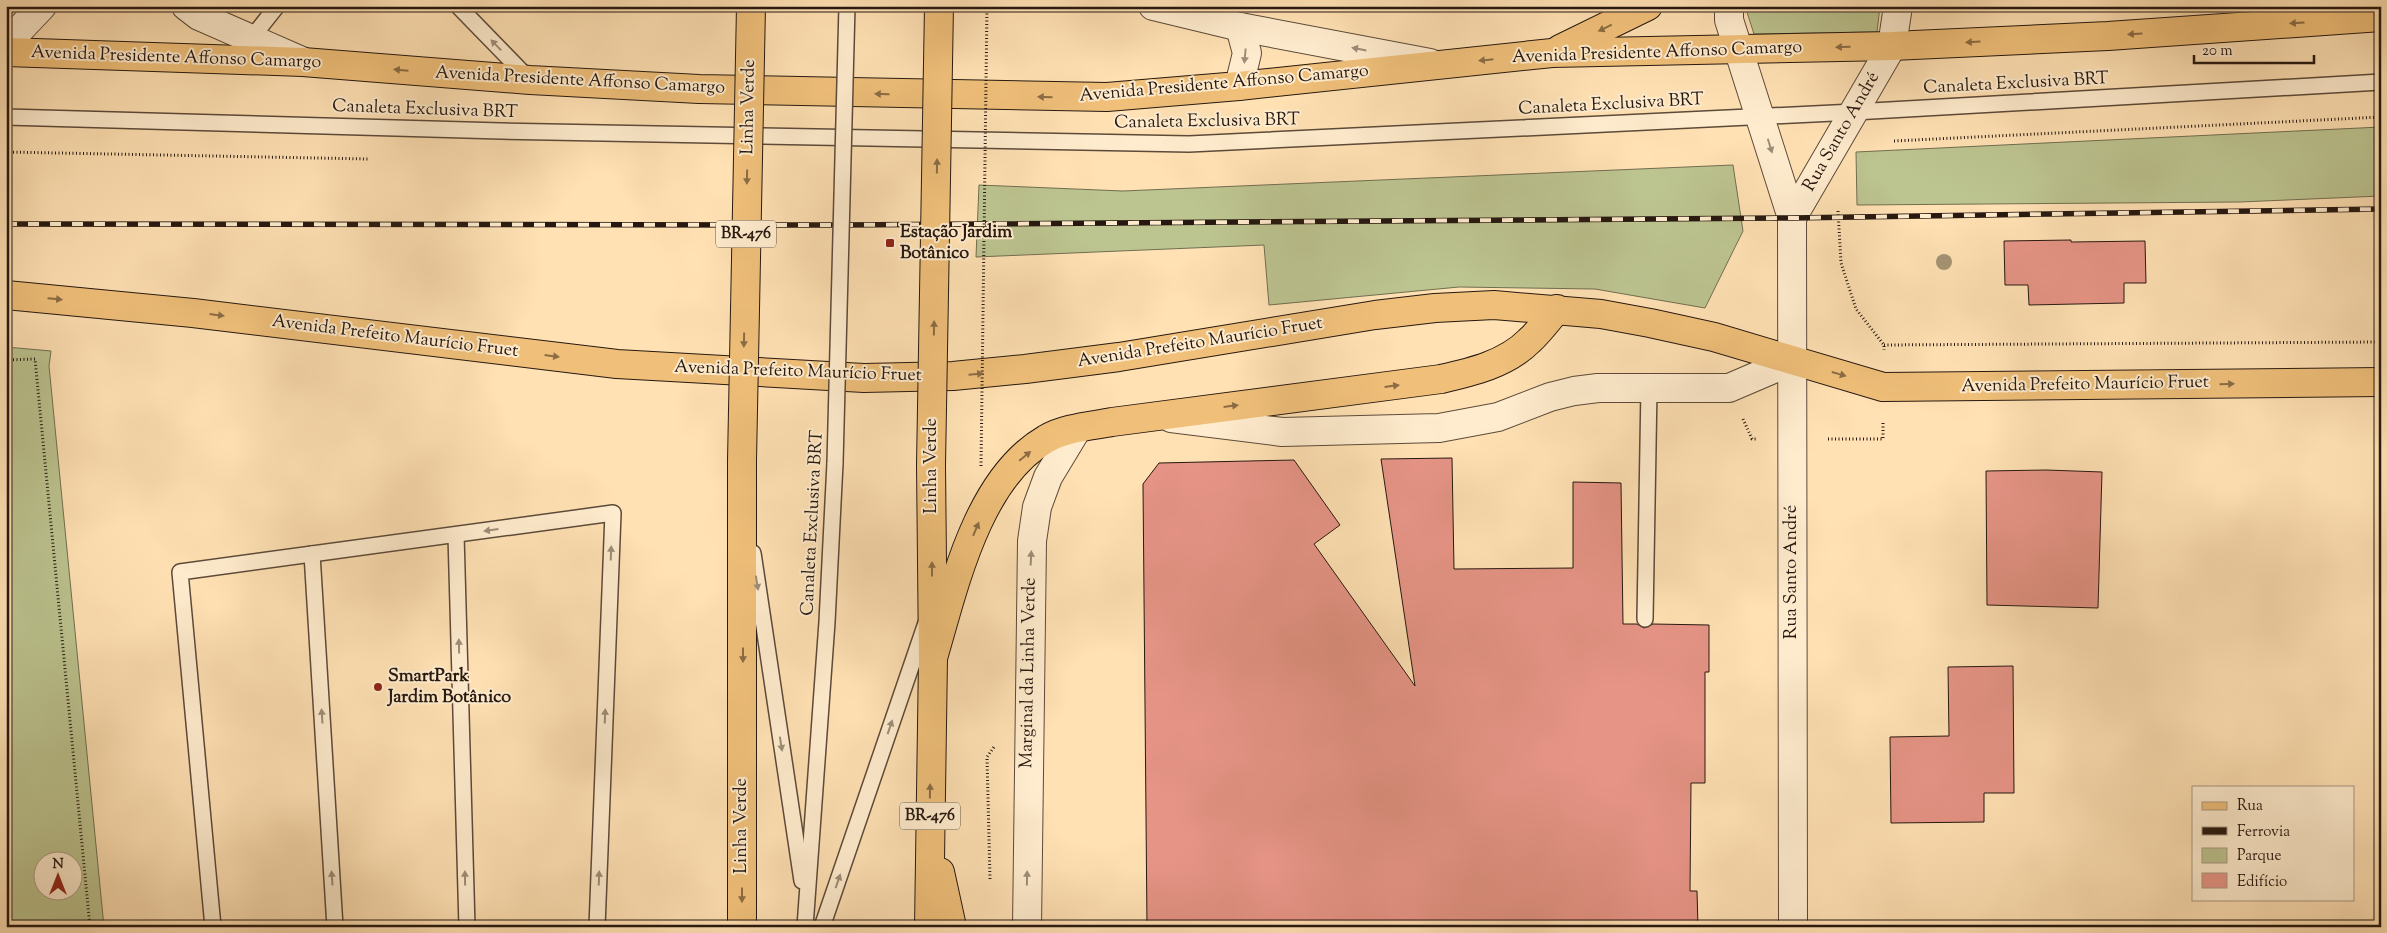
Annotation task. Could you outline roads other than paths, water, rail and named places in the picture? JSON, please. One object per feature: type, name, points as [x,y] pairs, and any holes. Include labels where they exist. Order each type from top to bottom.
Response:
[{"type":"main road","name":"Linha Verde","points":[[742,927],[742,472],[750,6]]},
{"type":"main road","name":"Linha Verde","points":[[928,927],[933,658],[931,465],[940,6]]},
{"type":"main road","points":[[1552,53],[1648,6]]},
{"type":"main road","name":"Avenida Presidente Affonso Camargo","points":[[6,52],[303,62],[530,80],[699,89],[1107,97],[1239,86],[1552,53],[1892,46],[2108,36],[2381,17]]},
{"type":"main road","name":"Avenida Prefeito Maurício Fruet","points":[[6,295],[192,313],[618,364],[864,378],[954,376],[1026,369],[1119,357],[1375,315],[1435,308],[1494,305],[1557,309],[1650,323],[1714,337],[1883,387],[2381,382]]},
{"type":"main road","points":[[933,658],[960,567],[993,492],[1018,462],[1046,439],[1077,429],[1157,416],[1441,379],[1470,373],[1500,361],[1528,343],[1557,309]]},
{"type":"main road","points":[[930,824],[952,927]]},
{"type":"street","points":[[6,44],[42,6]]},
{"type":"street","points":[[186,6],[199,16],[303,62]]},
{"type":"street","points":[[1153,6],[1240,27],[1441,65]]},
{"type":"street","name":"Rua Santo André","points":[[1729,6],[1730,20],[1792,218],[1793,927]]},
{"type":"street","points":[[1892,46],[1898,6]]},
{"type":"street","points":[[1239,86],[1247,53],[1240,27]]},
{"type":"street","name":"Rua Santo André","points":[[1792,218],[1892,46]]},
{"type":"street","points":[[1157,416],[1282,432],[1439,428],[1498,417],[1550,397],[1574,391],[1598,388],[1729,388],[1792,361]]},
{"type":"street","name":"Marginal da Linha Verde","points":[[1026,927],[1032,541],[1037,507],[1048,477],[1077,429]]},
{"type":"lane","points":[[250,40],[277,6]]},
{"type":"lane","points":[[458,6],[530,80]]},
{"type":"lane","name":"Canaleta Exclusiva BRT","points":[[805,927],[826,632],[835,463],[847,6]]},
{"type":"lane","name":"Canaleta Exclusiva BRT","points":[[6,117],[501,131],[1189,144],[1761,117],[2381,82]]},
{"type":"lane","points":[[1645,619],[1649,388]]},
{"type":"lane","name":"Canaleta Exclusiva BRT","points":[[742,472],[806,910]]},
{"type":"lane","points":[[213,927],[180,572],[613,513],[597,927]]},
{"type":"lane","points":[[456,535],[467,927]]},
{"type":"lane","points":[[312,554],[335,927]]},
{"type":"lane","points":[[822,927],[932,604]]},
{"type":"railway","points":[[6,224],[841,225],[1792,218],[2381,209]]},
{"type":"place","name":"Estação Jardim Botânico","points":[[890,243]]},
{"type":"place","name":"SmartPark Jardim Botânico","points":[[378,687]]}]
